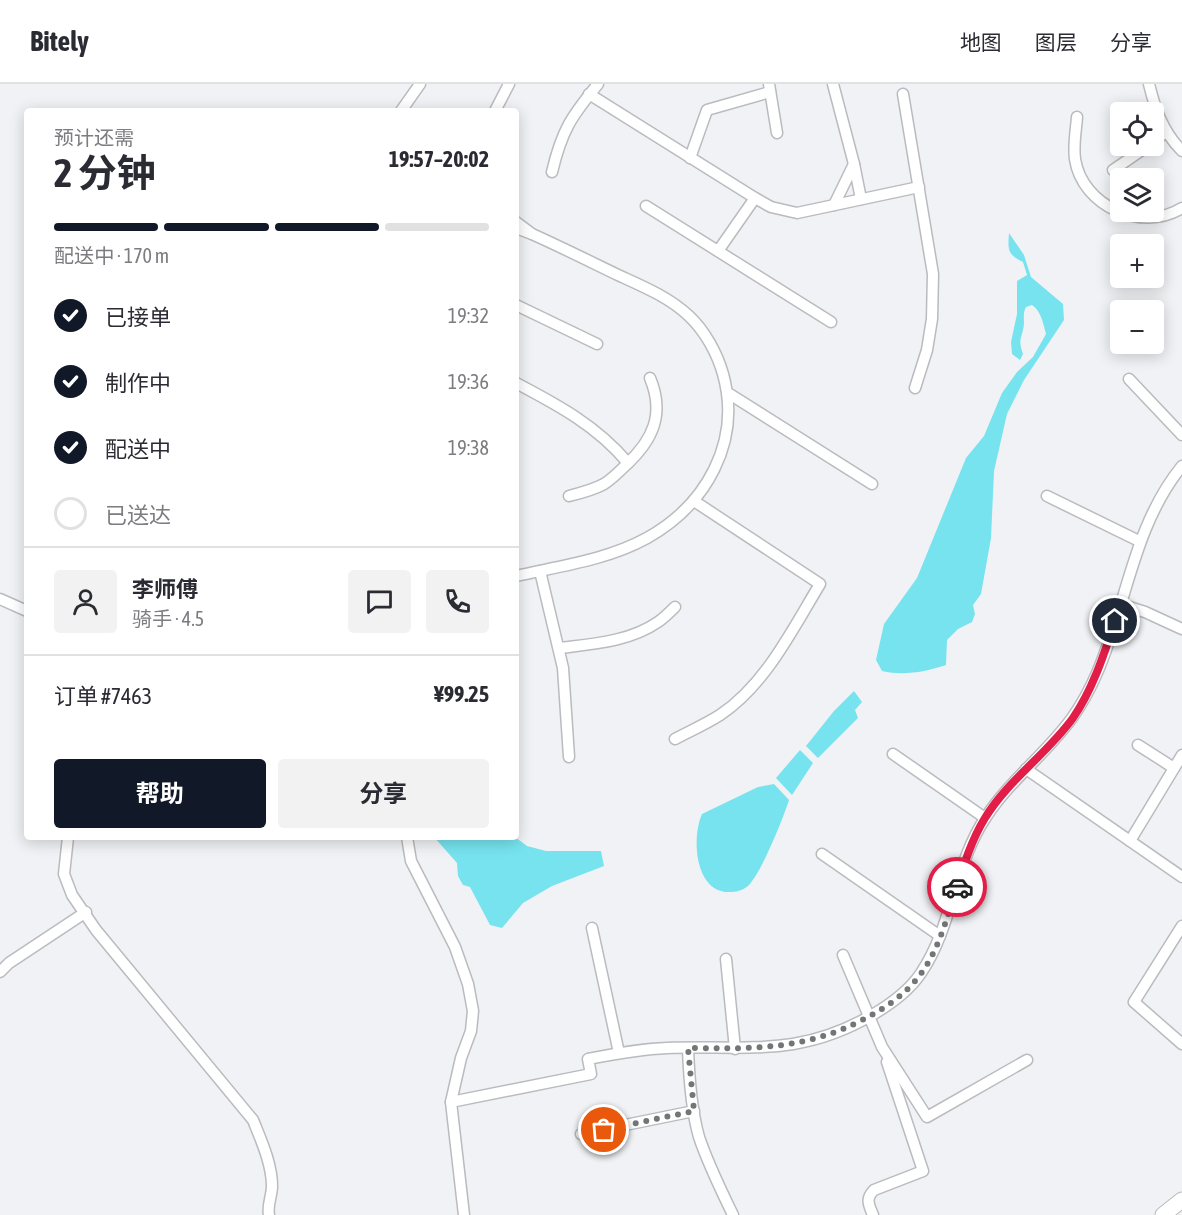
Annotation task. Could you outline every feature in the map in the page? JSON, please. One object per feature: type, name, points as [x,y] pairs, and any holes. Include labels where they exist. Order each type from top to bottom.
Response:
[{"type":"main road","points":[[1163,1215],[1182,1200]]},
{"type":"street","points":[[403,108],[420,84]]},
{"type":"street","points":[[497,108],[510,84]]},
{"type":"street","points":[[552,172],[559,143],[572,115],[598,84]]},
{"type":"street","points":[[833,84],[861,199]]},
{"type":"street","points":[[1149,84],[1159,119],[1166,132],[1182,151]]},
{"type":"street","points":[[690,158],[707,110],[769,88],[777,134]]},
{"type":"street","points":[[589,94],[771,207],[797,213],[919,187]]},
{"type":"street","points":[[903,94],[933,274],[934,293],[927,351],[915,388]]},
{"type":"street","points":[[1077,117],[1074,142],[1075,161],[1092,194],[1121,214],[1142,217],[1160,216],[1182,208]]},
{"type":"street","points":[[1116,168],[1133,156]]},
{"type":"street","points":[[834,205],[854,164]]},
{"type":"street","points":[[718,251],[755,198]]},
{"type":"street","points":[[646,206],[831,322]]},
{"type":"street","points":[[519,224],[532,234]]},
{"type":"street","points":[[519,229],[650,290],[689,316],[709,341],[719,361],[728,393],[729,413],[718,463],[694,501],[683,512],[648,538],[611,555],[519,575]]},
{"type":"street","points":[[519,310],[597,344]]},
{"type":"street","points":[[569,496],[591,490],[607,482],[642,450],[652,434],[657,415],[656,397],[650,378]]},
{"type":"street","points":[[1129,379],[1182,435]]},
{"type":"street","points":[[519,385],[565,409],[588,425],[618,451],[628,464]]},
{"type":"street","points":[[728,393],[872,484]]},
{"type":"street","points":[[451,1102],[591,1074],[588,1059],[619,1053],[648,1049],[780,1047],[811,1041],[869,1017],[888,1006],[906,991],[921,974],[933,954],[966,857],[985,818],[1059,734],[1085,698],[1098,671],[1139,542],[1153,510],[1182,466]]},
{"type":"street","points":[[1047,496],[1139,542]]},
{"type":"street","points":[[675,739],[720,715],[749,690],[778,653],[820,585],[694,501]]},
{"type":"street","points":[[540,571],[559,648],[567,707],[569,758]]},
{"type":"street","points":[[0,599],[24,610]]},
{"type":"street","points":[[1120,604],[1145,612],[1182,629]]},
{"type":"street","points":[[559,648],[628,637],[658,622],[675,607]]},
{"type":"street","points":[[1138,745],[1174,768]]},
{"type":"street","points":[[893,754],[985,818]]},
{"type":"street","points":[[1130,841],[1182,755]]},
{"type":"street","points":[[1026,769],[1182,877]]},
{"type":"street","points":[[68,840],[64,874],[72,895],[86,912],[96,930],[253,1120],[267,1156],[272,1186],[269,1215]]},
{"type":"street","points":[[408,840],[411,861],[455,947],[468,984],[473,1011],[471,1032],[461,1058],[451,1102],[464,1215]]},
{"type":"street","points":[[822,854],[940,936]]},
{"type":"street","points":[[0,972],[9,963],[86,912]]},
{"type":"street","points":[[1182,926],[1134,1002],[1182,1044]]},
{"type":"street","points":[[592,928],[619,1053]]},
{"type":"street","points":[[843,955],[882,1047],[923,1171],[874,1190],[869,1195],[868,1201],[873,1215]]},
{"type":"street","points":[[726,958],[735,1049]]},
{"type":"street","points":[[882,1047],[927,1117]]},
{"type":"street","points":[[688,1048],[698,1135],[733,1215]]},
{"type":"street","points":[[907,1124],[927,1117],[1028,1060]]},
{"type":"street","points":[[581,1134],[694,1111]]},
{"type":"water","points":[[1009,233],[1024,255],[1031,277],[1063,304],[1064,320],[1024,380],[1007,414],[994,471],[991,538],[981,594],[973,605],[975,614],[972,622],[958,629],[947,640],[946,665],[914,672],[882,671],[876,660],[884,624],[917,578],[966,458],[984,436],[1002,393],[1017,372],[1033,357],[1046,334],[1038,311],[1032,305],[1026,307],[1020,341],[1023,354],[1020,360],[1012,354],[1011,342],[1017,314],[1017,281],[1027,275],[1023,262],[1011,254]]},
{"type":"water","points":[[854,691],[862,702],[855,710],[858,718],[818,758],[806,746],[834,711]]},
{"type":"water","points":[[800,750],[813,763],[792,795],[776,778]]},
{"type":"water","points":[[774,784],[789,800],[766,857],[747,886],[734,892],[720,891],[710,885],[699,864],[697,837],[702,814],[758,787]]},
{"type":"water","points":[[437,840],[519,840],[527,846],[546,851],[601,851],[604,866],[552,886],[523,903],[502,928],[490,925],[470,887],[463,885],[458,876],[457,863]]},
{"type":"way so far","points":[[604,1130],[694,1111],[688,1048],[755,1049],[811,1041],[842,1030],[888,1006],[921,974],[933,954],[957,887]]},
{"type":"route","points":[[957,887],[966,857],[985,818],[1005,792],[1059,734],[1085,698],[1098,671],[1115,621]]}]
